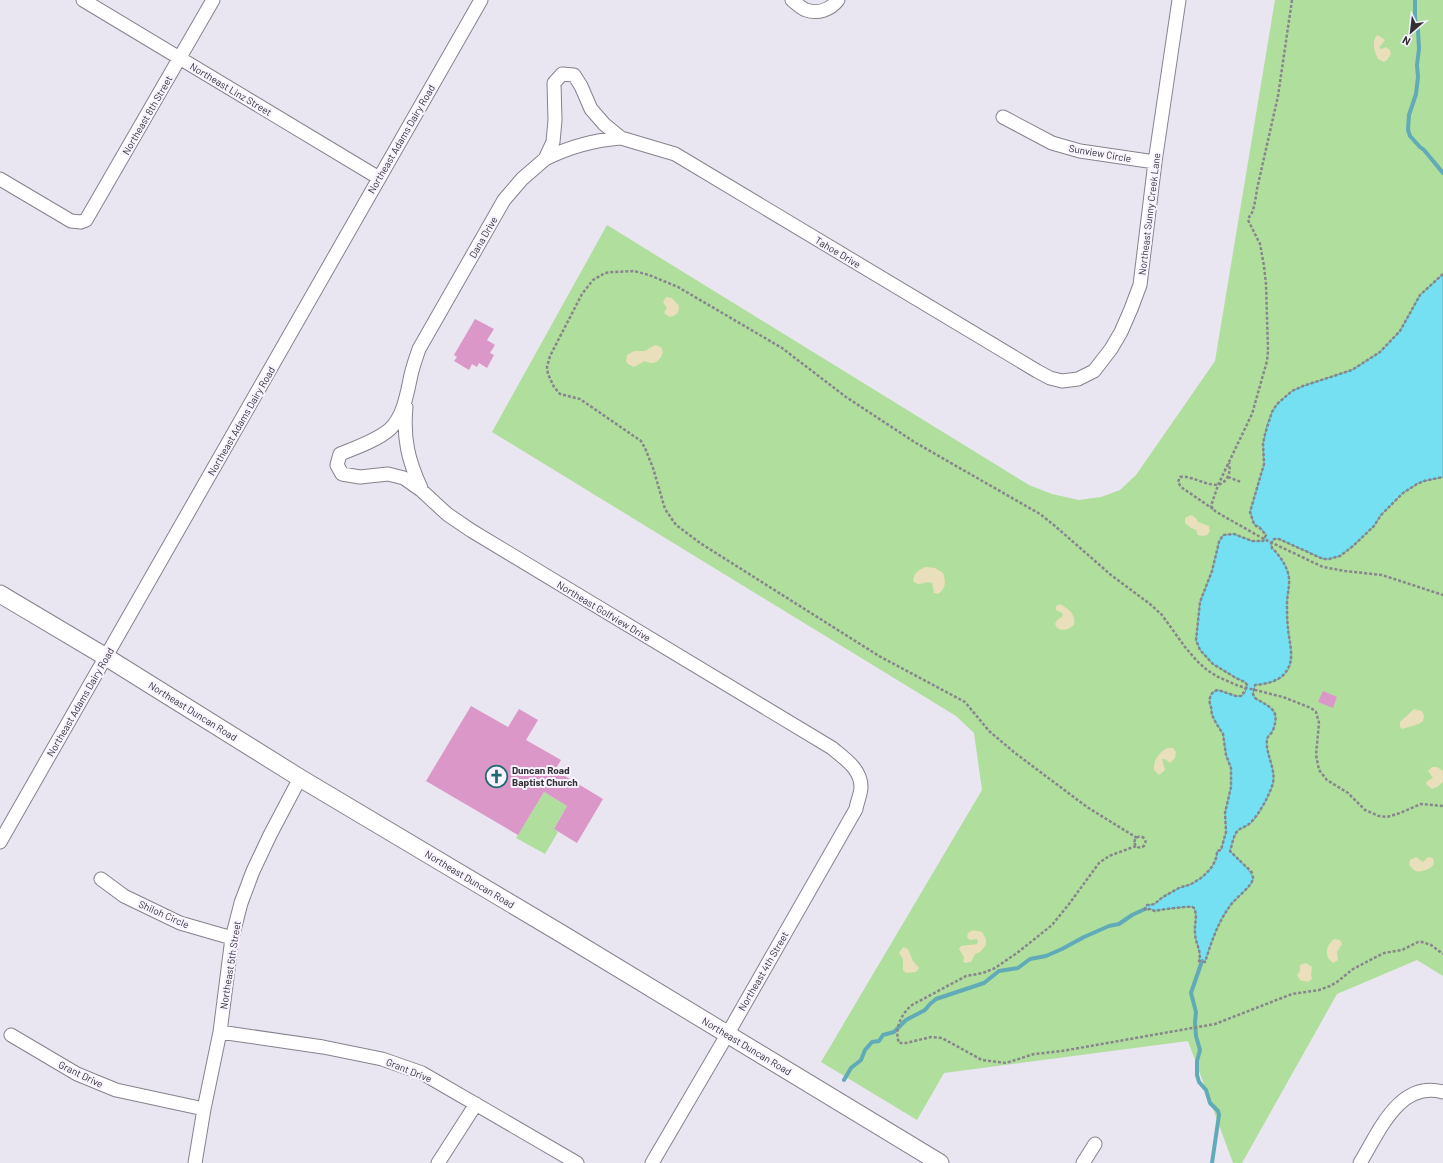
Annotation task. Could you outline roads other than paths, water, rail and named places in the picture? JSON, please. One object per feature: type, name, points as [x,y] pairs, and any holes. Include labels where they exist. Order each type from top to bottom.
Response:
[{"type":"street","name":"Northeast Linz Street","points":[[83,0],[379,178]]},
{"type":"street","name":"Northeast 8th Street","points":[[0,179],[71,222],[75,227],[86,220],[213,0]]},
{"type":"street","name":"Northeast Adams Dairy Road","points":[[0,842],[481,0]]},
{"type":"street","points":[[792,0],[805,9],[820,11],[833,7],[838,0]]},
{"type":"street","name":"Northeast Sunny Creek Lane","points":[[1050,378],[1062,381],[1078,379],[1094,370],[1121,332],[1140,285],[1155,162],[1179,0]]},
{"type":"street","name":"Tahoe Drive","points":[[554,87],[554,83],[562,74],[574,75],[581,86],[591,110],[604,124],[622,138],[675,154],[1050,378]]},
{"type":"street","name":"Dana Drive","points":[[422,490],[409,459],[405,431],[411,374],[419,349],[504,200],[522,179],[545,159],[553,142],[555,120],[554,87]]},
{"type":"street","name":"Sunview Circle","points":[[1003,117],[1052,143],[1080,151],[1155,162]]},
{"type":"street","name":"Tahoe Drive","points":[[545,159],[559,152],[582,144],[622,138]]},
{"type":"street","name":"Dana Drive","points":[[342,474],[337,465],[340,454],[368,442],[390,429],[400,414],[408,393]]},
{"type":"street","name":"Northeast Golfview Drive","points":[[342,474],[360,477],[388,474],[404,478],[422,490],[447,514],[472,531],[832,748],[852,765],[858,775]]},
{"type":"street","name":"Northeast Duncan Road","points":[[0,594],[106,657],[300,778],[562,934],[940,1163]]},
{"type":"street","name":"Northeast 4th Street","points":[[652,1163],[856,809],[861,787],[858,775]]},
{"type":"street","name":"Northeast 5th Street","points":[[195,1163],[220,1032],[232,938],[241,903],[253,871],[300,778]]},
{"type":"street","name":"Shiloh Circle","points":[[101,880],[124,896],[180,923],[232,938]]},
{"type":"street","name":"Grant Drive","points":[[220,1032],[323,1047],[382,1059],[422,1073],[577,1163]]},
{"type":"street","name":"Grant Drive","points":[[10,1035],[77,1074],[116,1090],[204,1110]]},
{"type":"street","points":[[1360,1163],[1394,1107],[1405,1097],[1417,1091],[1433,1089],[1443,1092]]},
{"type":"street","points":[[438,1163],[476,1104]]},
{"type":"street","points":[[1083,1163],[1094,1144]]},
{"type":"water","points":[[1443,274],[1443,477],[1424,481],[1403,493],[1381,515],[1374,526],[1340,556],[1323,559],[1279,539],[1274,539],[1271,544],[1272,548],[1287,569],[1289,577],[1287,616],[1291,660],[1288,670],[1282,677],[1264,684],[1255,685],[1253,694],[1255,698],[1275,713],[1276,717],[1273,730],[1267,739],[1274,778],[1264,804],[1251,823],[1236,833],[1230,851],[1250,872],[1253,878],[1252,881],[1247,889],[1232,903],[1226,912],[1215,933],[1205,962],[1199,961],[1200,954],[1195,937],[1196,914],[1194,908],[1185,907],[1155,911],[1145,909],[1147,905],[1154,904],[1165,896],[1179,888],[1191,884],[1204,875],[1215,862],[1217,851],[1221,850],[1226,832],[1225,813],[1231,787],[1231,768],[1226,755],[1223,734],[1212,715],[1210,698],[1213,692],[1218,690],[1236,696],[1242,696],[1245,693],[1247,685],[1245,682],[1213,664],[1200,650],[1196,640],[1200,602],[1212,571],[1219,542],[1223,535],[1234,534],[1252,541],[1263,541],[1266,535],[1260,527],[1254,524],[1250,512],[1264,464],[1263,444],[1267,425],[1277,404],[1292,391],[1352,370],[1380,352],[1400,331],[1420,295]]},
{"type":"waterway","points":[[1415,0],[1415,19],[1418,30],[1419,49],[1417,65],[1418,77],[1416,94],[1409,115],[1408,130],[1410,136],[1443,173]]},
{"type":"waterway","points":[[844,1080],[851,1068],[861,1060],[865,1050],[872,1042],[879,1041],[883,1035],[894,1032],[906,1020],[925,1010],[936,999],[984,983],[999,971],[1018,968],[1030,959],[1046,956],[1109,926],[1119,924],[1132,915],[1145,909]]},
{"type":"waterway","points":[[1202,961],[1191,993],[1196,1012],[1196,1036],[1200,1050],[1197,1061],[1197,1075],[1199,1082],[1206,1090],[1210,1103],[1218,1111],[1219,1115],[1212,1163]]},
{"type":"place","name":"Duncan Road Baptist Church","points":[[496,776]]}]
